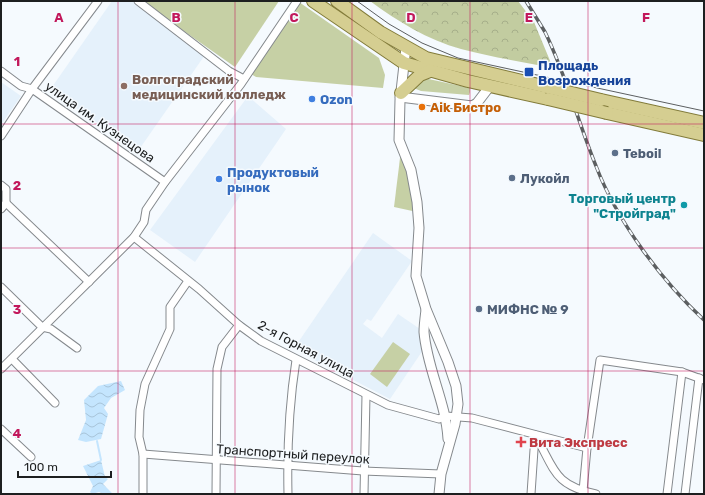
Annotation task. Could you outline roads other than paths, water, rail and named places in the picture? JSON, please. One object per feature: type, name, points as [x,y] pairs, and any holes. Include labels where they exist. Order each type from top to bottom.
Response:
[{"type":"main road","points":[[313,1],[404,63],[430,72],[490,86],[601,100],[704,123]]},
{"type":"main road","points":[[337,1],[380,32],[426,58],[547,93],[607,113],[704,135]]},
{"type":"main road","points":[[400,95],[420,75],[430,72]]},
{"type":"street","points":[[1,136],[32,88],[98,1]]},
{"type":"street","points":[[138,1],[229,71],[244,79]]},
{"type":"street","points":[[1,369],[134,237],[144,222],[146,210],[165,182],[244,79],[297,1]]},
{"type":"street","points":[[406,47],[400,95],[398,140],[411,170],[416,194],[419,228],[416,276],[426,309],[448,362],[456,386],[458,404],[441,474],[439,494]]},
{"type":"street","name":"улица им. Кузнецова","points":[[1,71],[21,86],[32,88],[165,182]]},
{"type":"street","points":[[400,95],[472,106],[477,103],[490,86]]},
{"type":"street","points":[[1,185],[6,189],[6,203],[1,210]]},
{"type":"street","points":[[6,203],[89,282]]},
{"type":"street","name":"2-я Горная улица","points":[[134,237],[239,325],[261,341],[296,360],[388,405],[439,419],[446,416],[456,417]]},
{"type":"street","points":[[143,494],[143,454],[139,437],[140,410],[145,384],[170,329],[170,307],[188,281]]},
{"type":"street","points":[[1,287],[42,327],[51,329],[77,348]]},
{"type":"street","points":[[426,309],[424,331],[426,347],[446,416],[448,450]]},
{"type":"street","points":[[216,494],[218,362],[222,347],[239,325]]},
{"type":"street","points":[[12,359],[55,402]]},
{"type":"street","points":[[288,494],[291,391],[296,360]]},
{"type":"street","points":[[583,491],[587,448],[600,360],[682,372],[702,379],[685,494]]},
{"type":"street","points":[[667,494],[682,372]]},
{"type":"street","points":[[364,494],[363,471],[366,395]]},
{"type":"street","points":[[456,417],[472,418],[587,448]]},
{"type":"street","points":[[1,429],[31,457]]},
{"type":"street","points":[[535,435],[557,475],[563,482],[583,491],[596,494]]},
{"type":"street","points":[[531,494],[535,435]]},
{"type":"street","name":"Транспортный переулок","points":[[143,454],[288,466],[441,474]]},
{"type":"water","points":[[121,381],[125,390],[111,398],[104,408],[108,414],[101,439],[86,442],[78,440],[86,420],[84,400],[98,386]]},
{"type":"water","points":[[101,460],[105,477],[108,479],[103,484],[113,494],[104,494],[99,492],[92,494],[90,492],[93,486],[83,466]]},
{"type":"waterway","points":[[97,441],[101,460]]},
{"type":"tram line","points":[[357,1],[389,24],[422,43],[458,58],[704,111]]},
{"type":"railway","points":[[526,1],[545,32],[552,48],[566,82],[596,166],[616,208],[656,268],[704,320]]},
{"type":"place","name":"Площадь Возрождения","points":[[529,72]]},
{"type":"place","name":"Волгоградский медицинский колледж","points":[[124,86]]},
{"type":"place","name":"Ozon","points":[[312,99]]},
{"type":"place","name":"Aik Бистро","points":[[422,107]]},
{"type":"place","name":"Teboil","points":[[615,153]]},
{"type":"place","name":"Лукойл","points":[[512,178]]},
{"type":"place","name":"Продуктовый рынок","points":[[219,179]]},
{"type":"place","name":"Торговый центр \"Стройград\"","points":[[684,205]]},
{"type":"place","name":"МИФНС № 9","points":[[479,309]]},
{"type":"place","name":"Вита Экспресс","points":[[521,442]]}]
